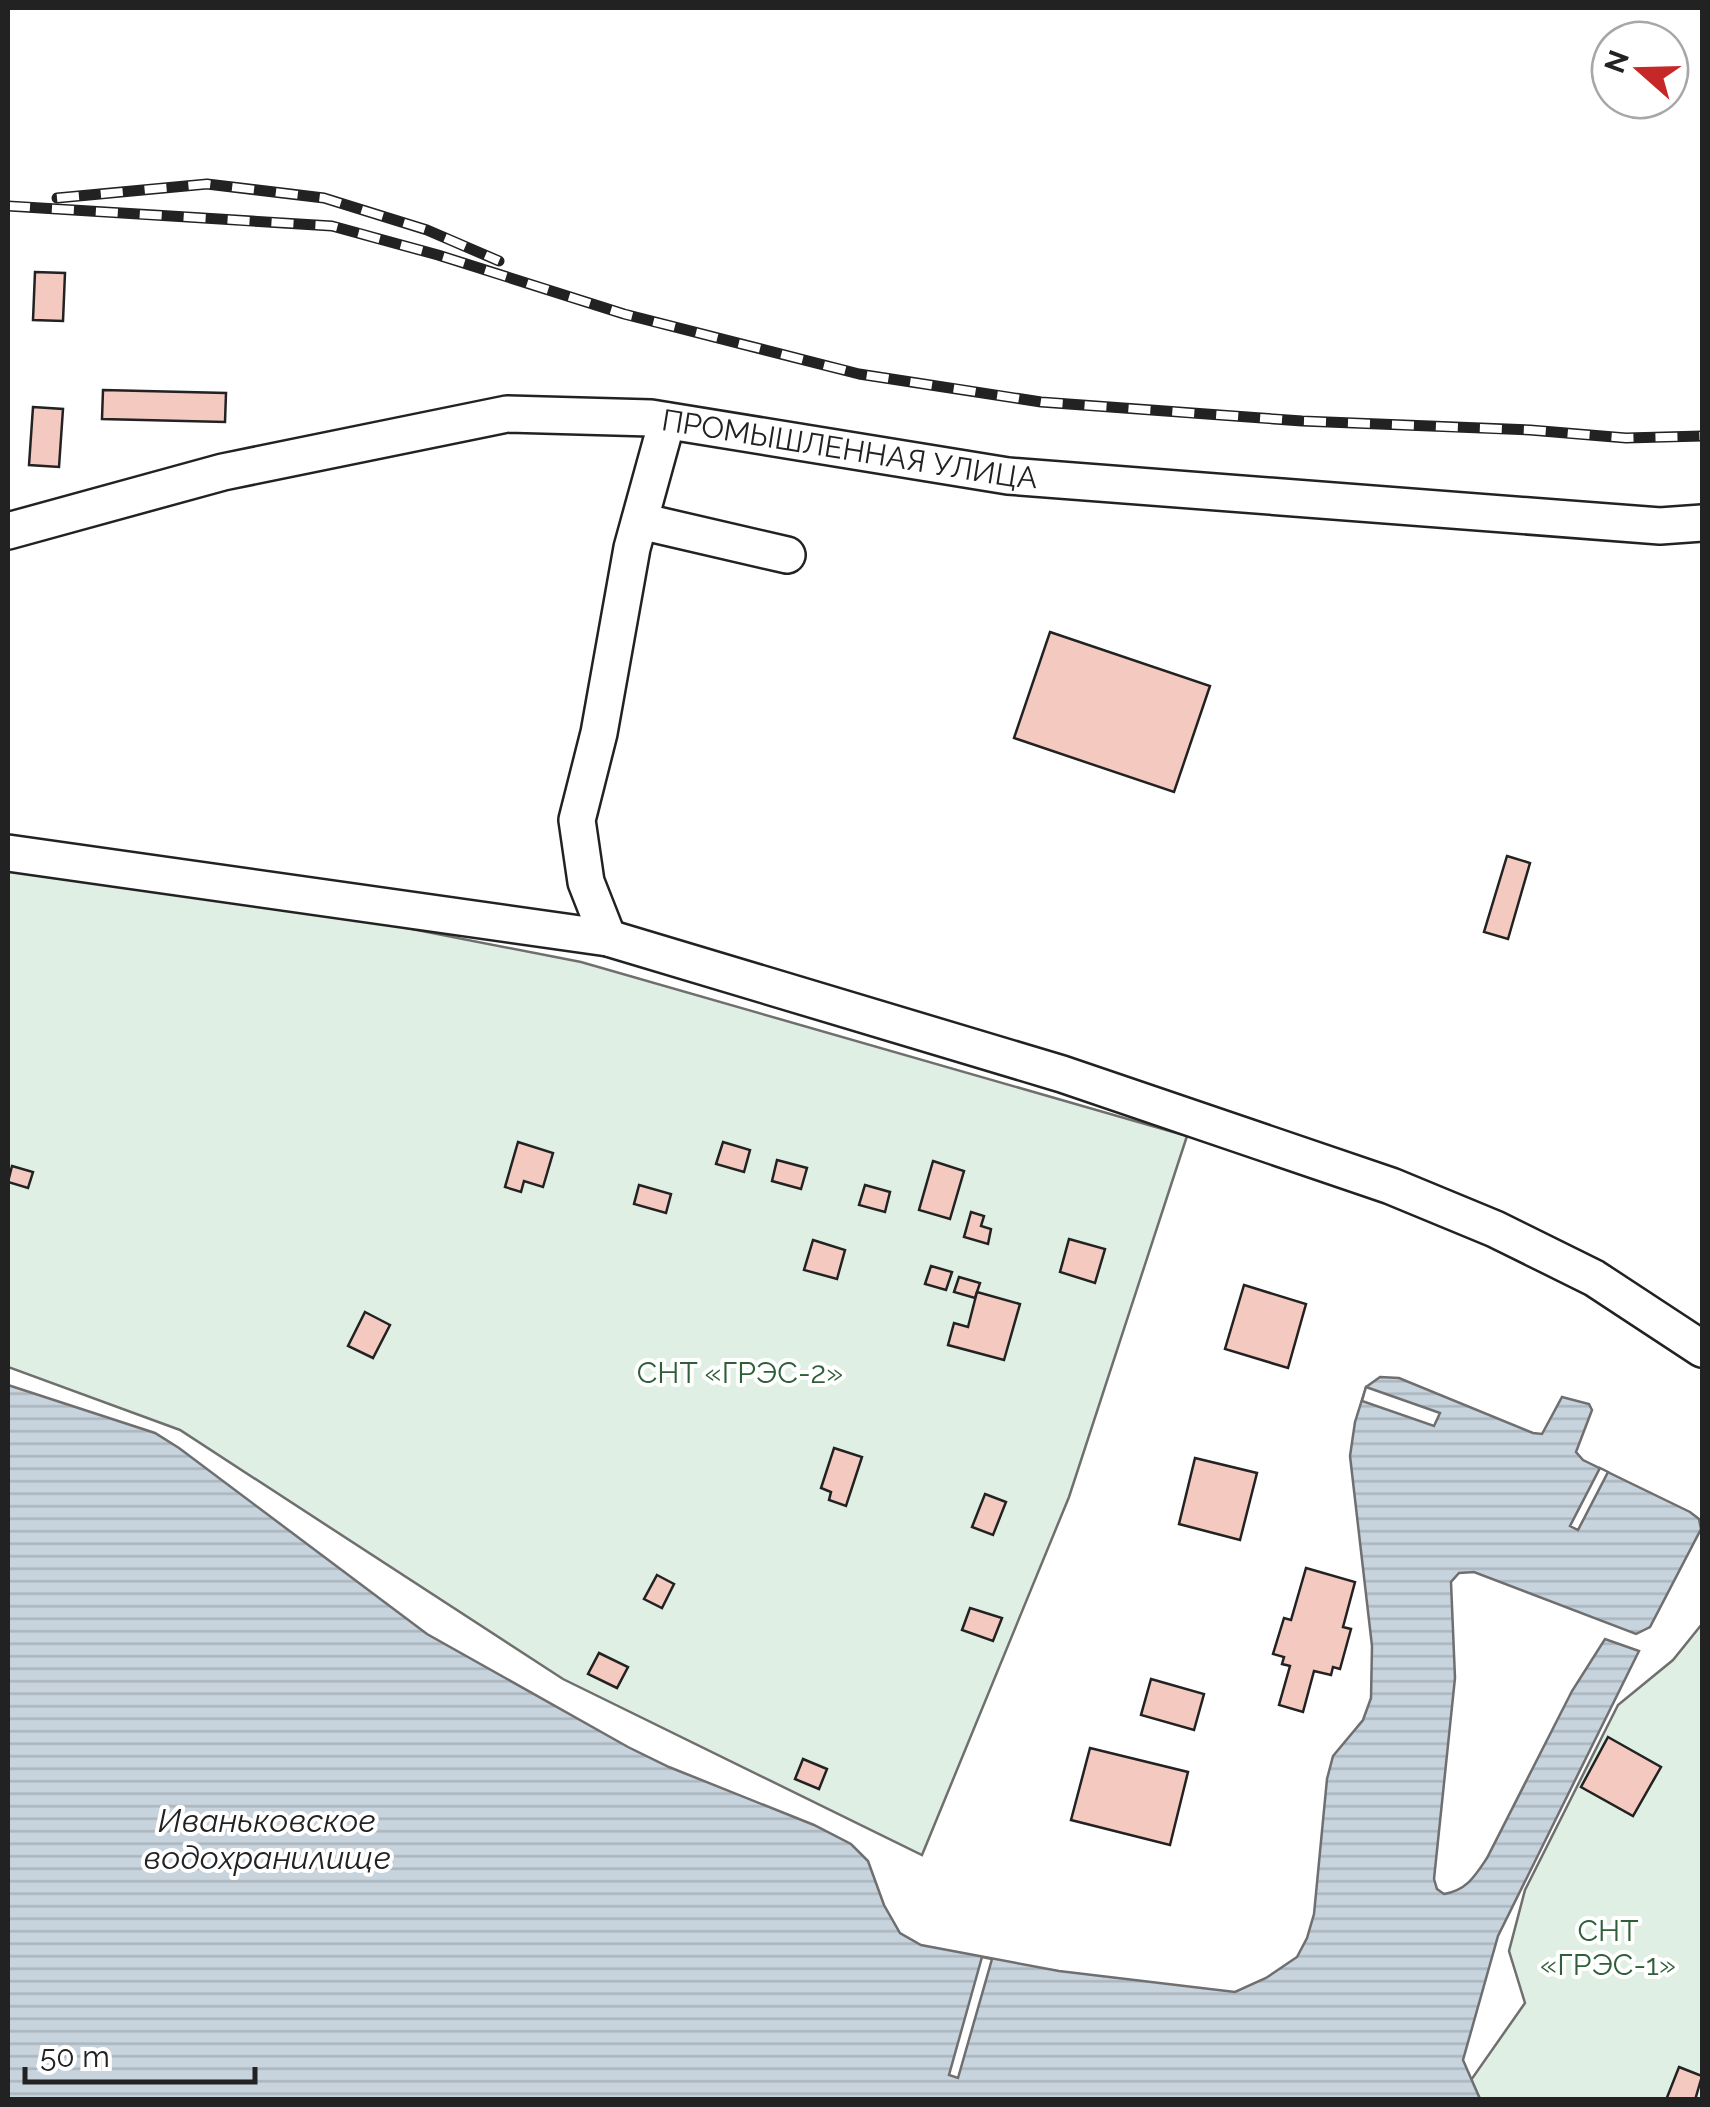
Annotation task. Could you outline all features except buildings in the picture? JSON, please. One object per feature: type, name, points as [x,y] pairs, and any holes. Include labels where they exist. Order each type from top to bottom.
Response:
[{"type":"street","name":"ПРОМЫШЛЕННАЯ УЛИЦА","points":[[8,531],[223,472],[507,414],[667,421],[1008,476],[1640,525],[1702,523]]},
{"type":"street","points":[[608,938],[586,882],[577,820],[599,733],[640,522],[667,421]]},
{"type":"street","points":[[640,522],[787,555]]},
{"type":"street","points":[[8,853],[608,938],[1062,1074],[1392,1186],[1495,1229],[1594,1278],[1702,1349]]},
{"type":"green space","name":"СНТ «ГРЭС-2»","points":[[8,864],[206,889],[581,962],[1187,1136],[1069,1497],[922,1855],[563,1679],[180,1430],[8,1367]]},
{"type":"green space","name":"СНТ «ГРЭС-1»","points":[[1702,1624],[1702,2099],[1480,2099],[1471,2080],[1525,2003],[1509,1951],[1525,1890],[1618,1705],[1673,1660]]},
{"type":"water","name":"Иваньковское водохранилище","points":[[1380,1377],[1399,1378],[1533,1433],[1542,1434],[1562,1397],[1589,1404],[1592,1410],[1576,1452],[1583,1460],[1690,1512],[1699,1519],[1701,1529],[1650,1627],[1636,1634],[1474,1572],[1459,1573],[1451,1582],[1455,1678],[1434,1879],[1437,1889],[1444,1894],[1465,1886],[1487,1858],[1572,1691],[1605,1639],[1639,1651],[1498,1936],[1463,2060],[1480,2099],[8,2099],[8,1385],[155,1433],[427,1634],[628,1747],[851,1844],[868,1861],[884,1905],[900,1933],[921,1945],[1059,1971],[1235,1992],[1266,1978],[1297,1957],[1307,1938],[1314,1914],[1327,1779],[1333,1756],[1363,1720],[1371,1698],[1372,1646],[1350,1456],[1366,1387]]},
{"type":"pier","points":[[1366,1387],[1440,1413],[1434,1426],[1362,1401]]},
{"type":"pier","points":[[1600,1468],[1608,1472],[1578,1530],[1570,1526]]},
{"type":"pier","points":[[982,1957],[992,1959],[958,2078],[949,2075]]},
{"type":"railway","points":[[57,198],[207,184],[324,198],[427,230],[499,261]]},
{"type":"railway","points":[[8,206],[332,226],[624,314],[859,374],[1041,402],[1626,438],[1702,436]]}]
